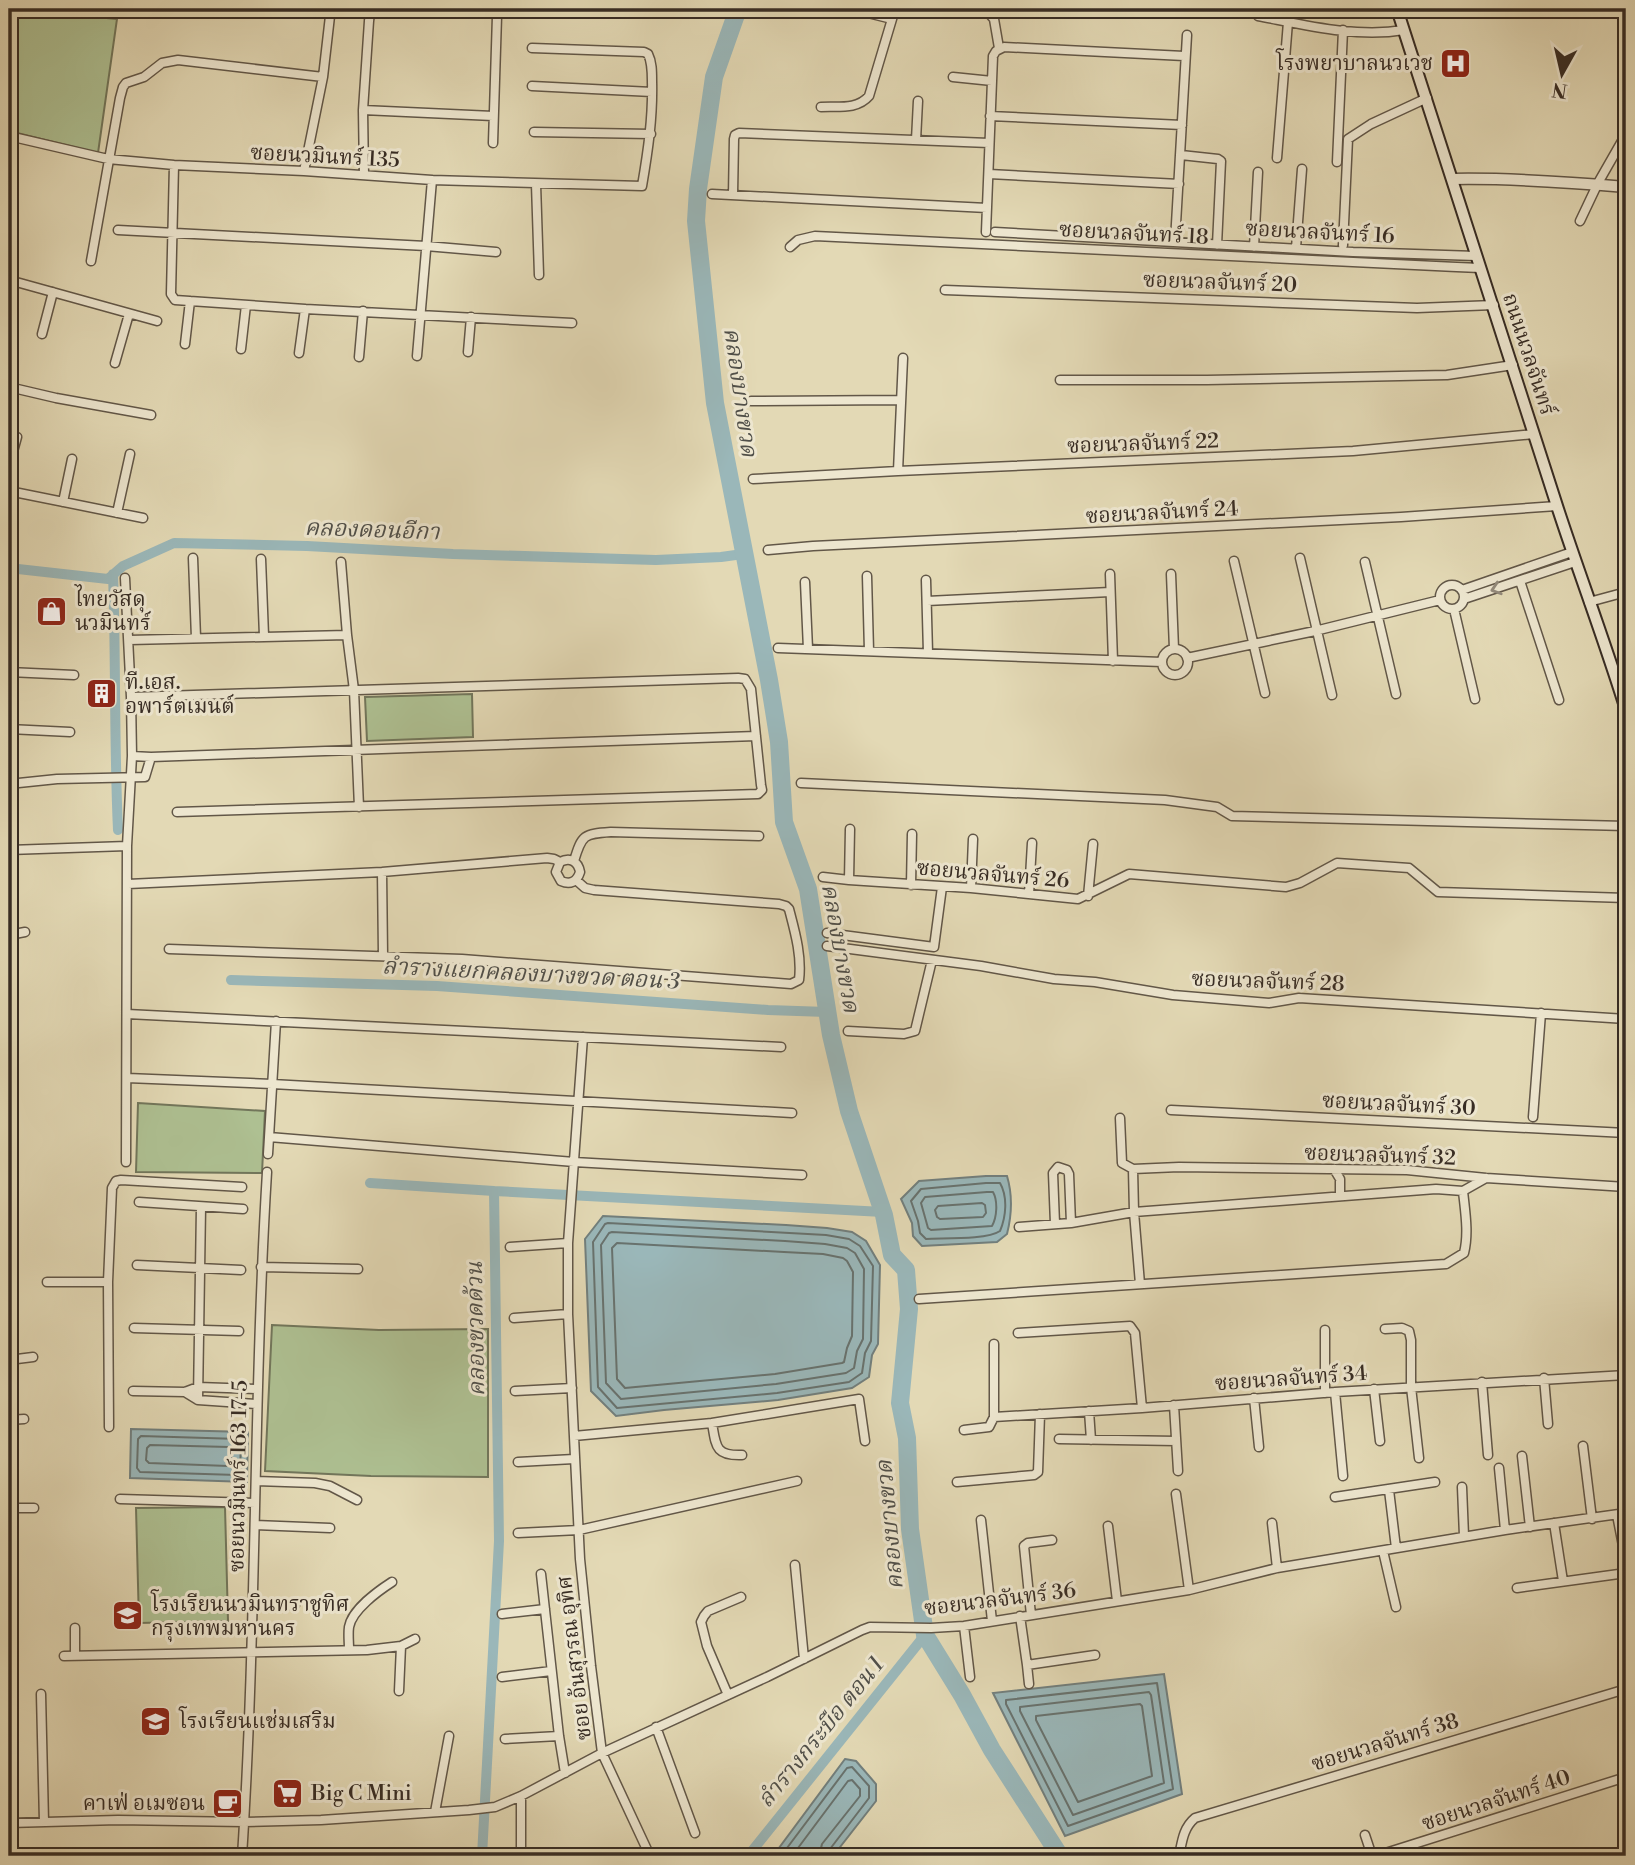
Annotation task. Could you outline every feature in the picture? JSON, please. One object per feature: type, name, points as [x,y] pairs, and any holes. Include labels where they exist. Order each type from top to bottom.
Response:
[{"type":"main road","name":"ถนนนวลจันทร์","points":[[1397,9],[1454,179],[1476,256],[1557,506],[1626,710]]},
{"type":"street","points":[[364,175],[363,110],[369,21],[370,13],[376,9]]},
{"type":"street","points":[[493,143],[497,16],[495,9]]},
{"type":"street","points":[[852,9],[892,19]]},
{"type":"street","points":[[821,107],[855,106],[863,103],[869,96],[895,9]]},
{"type":"street","points":[[712,194],[987,208],[993,56],[999,48],[994,19],[986,10]]},
{"type":"street","points":[[304,171],[323,78],[330,16]]},
{"type":"street","points":[[1258,16],[1373,33],[1404,30]]},
{"type":"street","points":[[1277,158],[1288,22]]},
{"type":"street","points":[[1337,162],[1343,30]]},
{"type":"street","points":[[1175,241],[1187,35]]},
{"type":"street","points":[[532,48],[644,52],[648,54],[651,62],[652,92],[651,134],[534,132]]},
{"type":"street","points":[[999,48],[1184,56]]},
{"type":"street","points":[[92,261],[108,159],[123,87],[131,80],[150,74],[168,60],[323,78]]},
{"type":"street","points":[[953,77],[992,81]]},
{"type":"street","points":[[531,86],[652,92]]},
{"type":"street","points":[[1343,245],[1348,139],[1371,124],[1427,98]]},
{"type":"street","points":[[916,140],[918,101]]},
{"type":"street","points":[[363,110],[493,116]]},
{"type":"street","points":[[990,116],[1182,125]]},
{"type":"street","points":[[733,195],[734,139],[739,133],[989,143]]},
{"type":"street","name":"ซอยนวมินทร์ 135","points":[[9,136],[108,159],[174,165],[432,180],[642,186],[651,134]]},
{"type":"street","points":[[1580,221],[1626,134]]},
{"type":"street","points":[[1181,155],[1221,161],[1217,245]]},
{"type":"street","points":[[174,165],[171,294],[175,300],[572,323]]},
{"type":"street","points":[[1296,248],[1302,169]]},
{"type":"street","points":[[1254,247],[1258,173]]},
{"type":"street","points":[[989,174],[1179,184]]},
{"type":"street","points":[[1454,179],[1527,179],[1626,187]]},
{"type":"street","points":[[417,356],[432,180]]},
{"type":"street","points":[[536,184],[539,275]]},
{"type":"street","name":"ซอยนวลจันทร์ 16","points":[[987,208],[990,232],[1476,256]]},
{"type":"street","points":[[118,230],[496,252]]},
{"type":"street","name":"ซอยนวลจันทร์ 18","points":[[790,247],[798,240],[815,236],[1480,268]]},
{"type":"street","points":[[1105,237],[1105,249]]},
{"type":"street","points":[[9,280],[157,321]]},
{"type":"street","name":"ซอยนวลจันทร์ 20","points":[[945,290],[1417,308],[1494,305]]},
{"type":"street","points":[[42,334],[53,292]]},
{"type":"street","points":[[185,344],[190,301]]},
{"type":"street","points":[[241,349],[246,305]]},
{"type":"street","points":[[299,353],[304,309]]},
{"type":"street","points":[[359,357],[363,311]]},
{"type":"street","points":[[115,363],[129,314]]},
{"type":"street","points":[[468,352],[471,317]]},
{"type":"street","points":[[898,471],[902,358]]},
{"type":"street","points":[[1060,380],[1447,375],[1513,365]]},
{"type":"street","points":[[9,387],[151,415]]},
{"type":"street","points":[[751,401],[901,400]]},
{"type":"street","name":"ซอยนวลจันทร์ 22","points":[[753,479],[1353,451],[1534,434]]},
{"type":"street","points":[[9,466],[17,437]]},
{"type":"street","points":[[117,513],[130,454]]},
{"type":"street","points":[[63,502],[72,459]]},
{"type":"street","points":[[9,491],[143,518]]},
{"type":"street","name":"ซอยนวลจันทร์ 24","points":[[768,550],[1401,517],[1557,506]]},
{"type":"street","points":[[1463,595],[1520,581],[1574,557]]},
{"type":"street","points":[[1463,595],[1574,557]]},
{"type":"street","points":[[192,558],[196,638]]},
{"type":"street","points":[[1300,558],[1332,695]]},
{"type":"street","points":[[261,559],[264,636]]},
{"type":"street","points":[[1234,561],[1265,693]]},
{"type":"street","points":[[341,562],[354,690],[359,807]]},
{"type":"street","points":[[1365,562],[1396,695]]},
{"type":"street","points":[[1110,574],[1113,661]]},
{"type":"street","points":[[1171,574],[1174,649]]},
{"type":"street","points":[[867,576],[869,651]]},
{"type":"street","points":[[125,578],[132,756],[127,846],[126,1162]]},
{"type":"street","points":[[926,580],[928,653]]},
{"type":"street","points":[[1520,581],[1559,700]]},
{"type":"street","points":[[805,582],[808,649]]},
{"type":"street","points":[[1447,585],[1455,585],[1463,595],[1461,605],[1454,609],[1446,608],[1440,600],[1441,590],[1447,585]]},
{"type":"street","points":[[1589,601],[1626,592]]},
{"type":"street","points":[[927,600],[1110,593]]},
{"type":"street","points":[[1187,658],[1315,631],[1440,600]]},
{"type":"street","points":[[1454,609],[1475,699]]},
{"type":"street","points":[[129,640],[347,635]]},
{"type":"street","points":[[778,648],[1162,662]]},
{"type":"street","points":[[1174,649],[1182,651],[1188,662],[1185,670],[1177,675],[1168,673],[1162,662],[1165,653],[1174,649]]},
{"type":"street","points":[[9,671],[74,675]]},
{"type":"street","points":[[131,697],[738,678],[745,679],[751,689],[762,790],[758,794],[177,812]]},
{"type":"street","points":[[9,729],[70,732]]},
{"type":"street","points":[[132,756],[756,736]]},
{"type":"street","points":[[9,784],[57,779],[145,776],[150,757]]},
{"type":"street","points":[[801,783],[1165,800],[1217,807],[1232,816],[1626,826]]},
{"type":"street","points":[[849,880],[850,829]]},
{"type":"street","points":[[574,861],[579,843],[585,836],[596,833],[759,836]]},
{"type":"street","points":[[911,885],[912,834]]},
{"type":"street","points":[[971,888],[973,839]]},
{"type":"street","points":[[1029,894],[1032,843]]},
{"type":"street","points":[[1088,895],[1093,844]]},
{"type":"street","points":[[9,849],[127,846]]},
{"type":"street","points":[[128,884],[382,872],[547,858],[560,862],[569,859],[574,861],[580,872],[576,880],[566,883],[561,881],[556,872],[560,862]]},
{"type":"street","name":"ซอยนวลจันทร์ 26","points":[[823,877],[1078,899],[1129,874],[1286,887],[1300,883],[1337,863],[1409,869],[1438,892],[1626,898]]},
{"type":"street","points":[[382,872],[383,955]]},
{"type":"street","points":[[169,949],[383,955],[792,984],[799,980],[796,936],[786,905],[594,890],[584,888],[576,880]]},
{"type":"street","points":[[827,933],[934,947],[942,887]]},
{"type":"street","points":[[9,935],[25,932]]},
{"type":"street","name":"ซอยนวลจันทร์ 28","points":[[827,946],[1196,998],[1269,1003],[1299,998],[1626,1020]]},
{"type":"street","points":[[848,1031],[902,1034],[915,1031],[932,960]]},
{"type":"street","points":[[1533,1117],[1541,1013]]},
{"type":"street","points":[[127,1014],[781,1047]]},
{"type":"street","points":[[268,1154],[276,1021]]},
{"type":"street","name":"ซอย อ้นสุวรณ อุทิศ","points":[[583,1037],[568,1243],[568,1314],[580,1559],[603,1753],[650,1856]]},
{"type":"street","points":[[127,1078],[792,1113]]},
{"type":"street","name":"ซอยนวลจันทร์ 30","points":[[1171,1110],[1626,1133]]},
{"type":"street","points":[[1120,1118],[1122,1163],[1133,1169],[1140,1284]]},
{"type":"street","points":[[269,1138],[574,1162],[802,1175]]},
{"type":"street","points":[[1055,1224],[1053,1173],[1058,1167],[1067,1170],[1069,1174],[1071,1223]]},
{"type":"street","name":"ซอยนวลจันทร์ 32","points":[[1133,1169],[1179,1167],[1407,1170],[1626,1187]]},
{"type":"street","points":[[1334,1169],[1340,1179],[1340,1196]]},
{"type":"street","name":"ซอยนวมินทร์ 163 17-5","points":[[242,1856],[252,1651],[261,1267],[267,1172]]},
{"type":"street","points":[[1018,1227],[1071,1223],[1134,1212],[1436,1189],[1463,1191],[1486,1178]]},
{"type":"street","points":[[109,1427],[108,1282],[111,1194],[116,1181],[242,1187]]},
{"type":"street","points":[[919,1299],[1446,1264],[1464,1253],[1466,1218],[1463,1191]]},
{"type":"street","points":[[139,1202],[243,1209]]},
{"type":"street","points":[[198,1400],[201,1207]]},
{"type":"street","points":[[510,1247],[568,1243]]},
{"type":"street","points":[[137,1265],[241,1269]]},
{"type":"street","points":[[261,1267],[358,1269]]},
{"type":"street","points":[[47,1282],[108,1282]]},
{"type":"street","points":[[513,1318],[568,1314]]},
{"type":"street","points":[[1018,1333],[1130,1326],[1135,1333],[1142,1408]]},
{"type":"street","points":[[134,1328],[239,1331]]},
{"type":"street","points":[[1385,1329],[1402,1328],[1409,1331],[1412,1340],[1411,1387],[1419,1458]]},
{"type":"street","points":[[1325,1330],[1325,1393]]},
{"type":"street","points":[[994,1343],[994,1417]]},
{"type":"street","points":[[9,1360],[33,1357]]},
{"type":"street","name":"ซอยนวลจันทร์ 34","points":[[964,1430],[989,1427],[994,1417],[1482,1382],[1626,1375]]},
{"type":"street","points":[[1544,1378],[1548,1424]]},
{"type":"street","points":[[1482,1382],[1488,1455]]},
{"type":"street","points":[[133,1391],[185,1392],[198,1387],[257,1389]]},
{"type":"street","points":[[514,1391],[572,1388]]},
{"type":"street","points":[[1374,1390],[1380,1441]]},
{"type":"street","points":[[185,1392],[198,1400],[256,1404]]},
{"type":"street","points":[[1335,1392],[1343,1476]]},
{"type":"street","points":[[1254,1398],[1259,1447]]},
{"type":"street","points":[[574,1436],[712,1423],[859,1399],[864,1441]]},
{"type":"street","points":[[1174,1405],[1178,1471]]},
{"type":"street","points":[[1089,1411],[1091,1440]]},
{"type":"street","points":[[957,1482],[1034,1475],[1038,1472],[1041,1414]]},
{"type":"street","points":[[9,1420],[24,1419]]},
{"type":"street","points":[[712,1423],[720,1451],[730,1455],[742,1455]]},
{"type":"street","points":[[1059,1439],[1176,1441]]},
{"type":"street","points":[[1583,1446],[1592,1519]]},
{"type":"street","points":[[1522,1456],[1530,1527]]},
{"type":"street","points":[[519,1462],[574,1459]]},
{"type":"street","points":[[1499,1468],[1504,1530]]},
{"type":"street","points":[[256,1481],[315,1483],[330,1486],[357,1500]]},
{"type":"street","points":[[518,1533],[579,1530],[797,1481]]},
{"type":"street","points":[[1335,1497],[1435,1482]]},
{"type":"street","points":[[1462,1487],[1464,1536]]},
{"type":"street","points":[[1389,1490],[1396,1548]]},
{"type":"street","points":[[1176,1494],[1189,1590]]},
{"type":"street","points":[[120,1499],[255,1503]]},
{"type":"street","points":[[9,1508],[34,1508]]},
{"type":"street","points":[[1622,1514],[1626,1561]]},
{"type":"street","name":"ซอยนวลจันทร์ 36","points":[[9,1824],[118,1820],[244,1822],[469,1811],[495,1807],[656,1727],[870,1627],[964,1626],[1189,1590],[1277,1568],[1464,1536],[1622,1514]]},
{"type":"street","points":[[981,1520],[992,1621]]},
{"type":"street","points":[[1272,1523],[1277,1568]]},
{"type":"street","points":[[1554,1523],[1563,1581]]},
{"type":"street","points":[[255,1525],[330,1528]]},
{"type":"street","points":[[1108,1526],[1117,1601]]},
{"type":"street","points":[[1031,1615],[1024,1546],[1052,1540]]},
{"type":"street","points":[[1383,1551],[1396,1607]]},
{"type":"street","points":[[795,1565],[804,1659]]},
{"type":"street","points":[[1517,1588],[1626,1573]]},
{"type":"street","points":[[541,1574],[565,1773]]},
{"type":"street","points":[[349,1649],[349,1627],[352,1619],[368,1600],[392,1582]]},
{"type":"street","points":[[728,1695],[701,1622],[708,1611],[741,1597]]},
{"type":"street","points":[[253,1605],[295,1605]]},
{"type":"street","points":[[502,1614],[545,1609]]},
{"type":"street","points":[[1020,1616],[1029,1685]]},
{"type":"street","points":[[964,1626],[970,1677]]},
{"type":"street","points":[[75,1628],[75,1655]]},
{"type":"street","points":[[64,1656],[367,1650],[401,1646],[415,1639]]},
{"type":"street","points":[[399,1691],[401,1646]]},
{"type":"street","points":[[1027,1665],[1096,1655]]},
{"type":"street","points":[[502,1677],[551,1671]]},
{"type":"street","name":"ซอยนวลจันทร์ 38","points":[[1179,1856],[1184,1832],[1195,1818],[1626,1689]]},
{"type":"street","points":[[41,1694],[44,1822]]},
{"type":"street","points":[[656,1727],[695,1833]]},
{"type":"street","points":[[435,1812],[449,1736]]},
{"type":"street","points":[[505,1739],[559,1736]]},
{"type":"street","name":"ซอยนวลจันทร์ 40","points":[[1374,1856],[1626,1777]]},
{"type":"street","points":[[521,1796],[521,1856]]},
{"type":"street","points":[[1365,1835],[1374,1856]]},
{"type":"green space","points":[[9,9],[117,19],[98,153],[9,131]]},
{"type":"green space","points":[[472,694],[473,737],[367,741],[365,697]]},
{"type":"green space","points":[[138,1103],[265,1111],[262,1173],[136,1172]]},
{"type":"green space","points":[[272,1325],[379,1330],[488,1329],[488,1477],[371,1476],[265,1471]]},
{"type":"green space","points":[[225,1507],[228,1621],[139,1623],[136,1508]]},
{"type":"water","points":[[1007,1176],[1011,1205],[1007,1234],[997,1242],[922,1246],[913,1236],[912,1223],[901,1199],[919,1181]]},
{"type":"water","points":[[603,1216],[786,1225],[852,1232],[866,1241],[880,1265],[878,1344],[872,1355],[869,1377],[852,1388],[778,1400],[616,1416],[591,1391],[585,1239]]},
{"type":"water","points":[[131,1429],[248,1432],[247,1482],[130,1478]]},
{"type":"water","points":[[1164,1674],[1182,1794],[1065,1836],[993,1693]]},
{"type":"water","points":[[845,1759],[856,1761],[876,1784],[876,1801],[833,1856],[773,1856]]},
{"type":"waterway","name":"คลองบางขวด","points":[[738,9],[714,77],[696,221],[715,403],[769,680],[779,742],[784,822],[808,889],[831,1035],[849,1111],[884,1215],[892,1255],[906,1270],[909,1309],[900,1403],[907,1438],[910,1529],[925,1635],[992,1750],[1060,1856]]},
{"type":"waterway","name":"คลองดอนอีกา","points":[[9,568],[108,579],[123,566],[174,543],[656,560],[743,554]]},
{"type":"waterway","points":[[113,574],[118,830]]},
{"type":"waterway","name":"ลำรางแยกคลองบางขวด ตอน 3","points":[[231,980],[437,986],[827,1012]]},
{"type":"waterway","points":[[370,1183],[494,1191]]},
{"type":"waterway","name":"คลองขวดด้วน","points":[[482,1856],[499,1541],[494,1191],[883,1212]]},
{"type":"waterway","name":"ลำรางกระบือ ตอน 1","points":[[748,1856],[925,1635]]},
{"type":"place","name":"โรงพยาบาลนวเวช","points":[[1456,63]]},
{"type":"place","name":"ไทยวัสดุ นวมินทร์","points":[[52,611]]},
{"type":"place","name":"ที.เอส. อพาร์ตเมนต์","points":[[102,694]]},
{"type":"place","name":"โรงเรียนนวมินทราชูทิศ กรุงเทพมหานคร","points":[[128,1616]]},
{"type":"place","name":"โรงเรียนแช่มเสริม","points":[[156,1721]]},
{"type":"place","name":"Big C Mini","points":[[288,1793]]},
{"type":"place","name":"คาเฟ่ อเมซอน","points":[[228,1803]]}]
